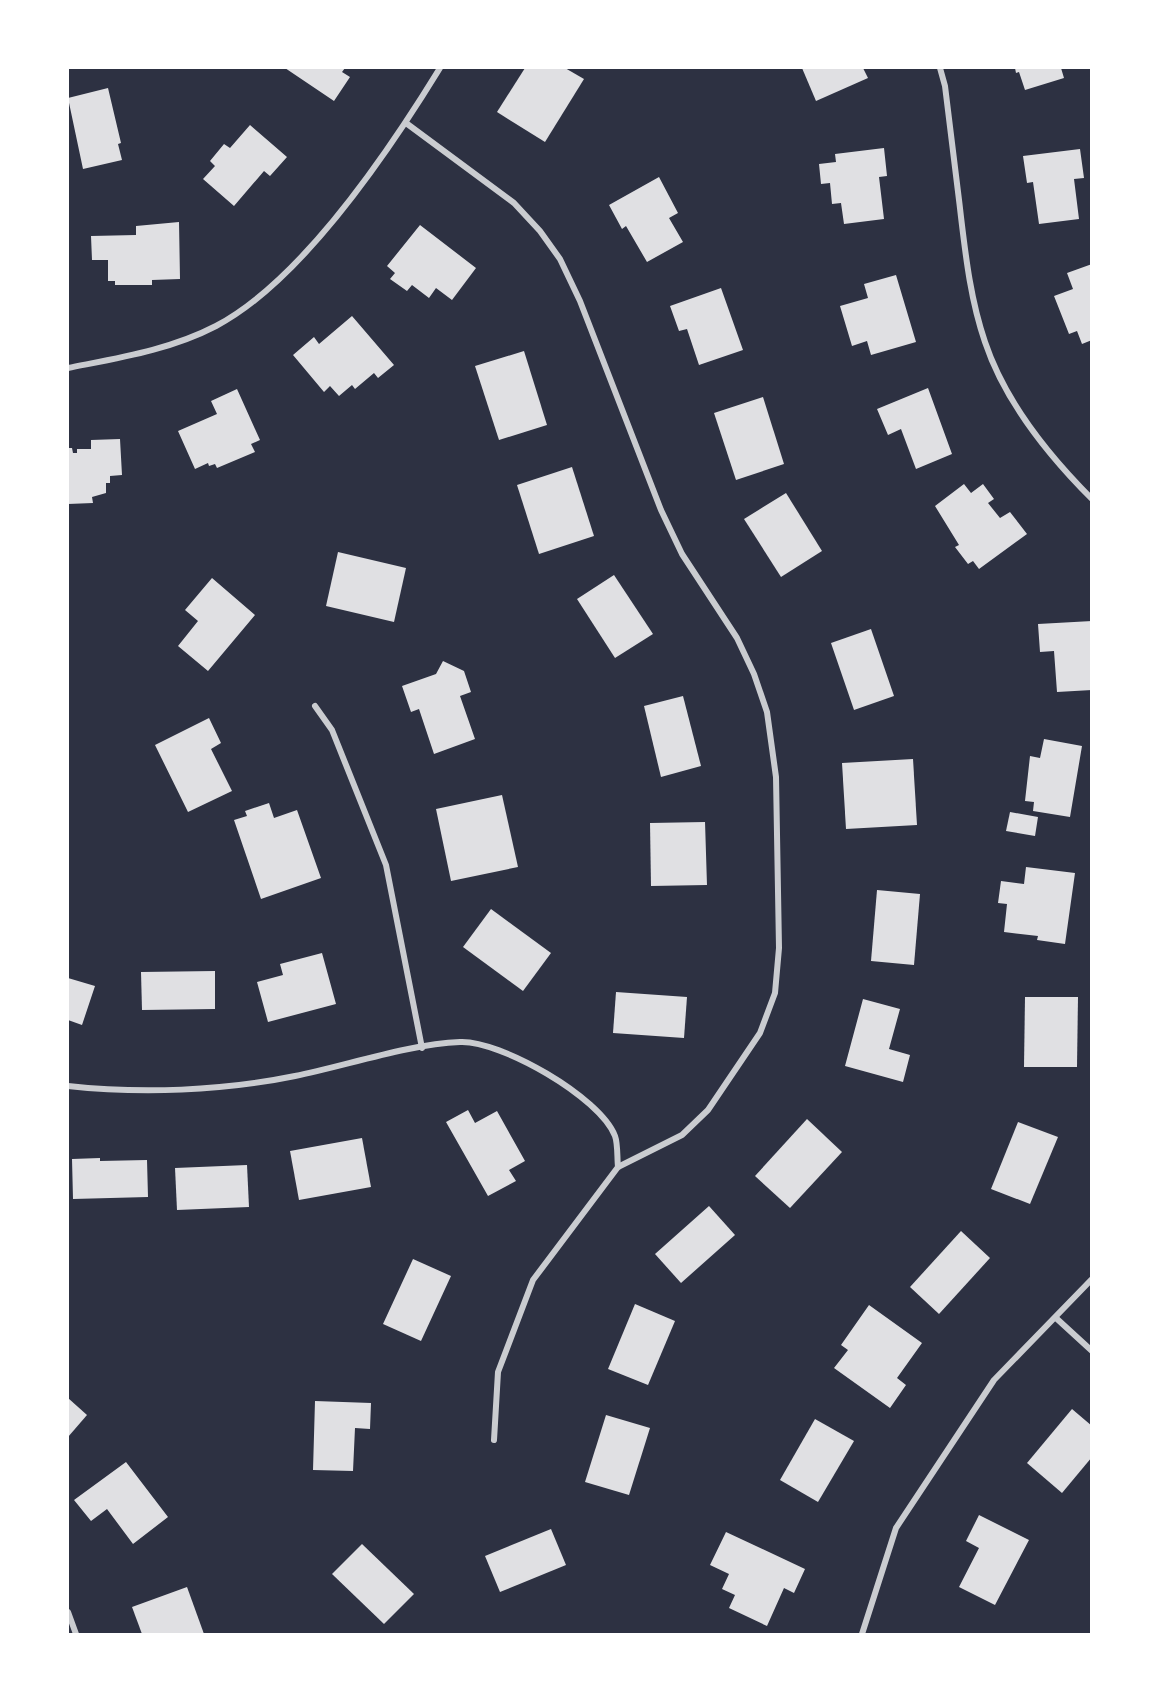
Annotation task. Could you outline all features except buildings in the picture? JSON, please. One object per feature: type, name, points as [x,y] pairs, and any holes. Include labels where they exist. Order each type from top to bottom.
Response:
[{"type":"street","points":[[68,368],[176,344],[216,326],[256,301],[284,275],[341,210],[406,123],[440,68]]},
{"type":"street","points":[[940,68],[945,86],[969,282],[985,343],[1010,393],[1034,433],[1061,468],[1092,499]]},
{"type":"street","points":[[406,123],[514,203],[540,231],[560,259],[580,302],[661,510],[682,554],[737,638],[754,674],[767,712],[776,777],[779,948],[775,993],[760,1033],[708,1110],[682,1135],[618,1167],[533,1280],[498,1372],[494,1440]]},
{"type":"street","points":[[315,706],[332,730],[386,865],[423,1048]]},
{"type":"street","points":[[68,1086],[141,1089],[217,1087],[292,1077],[423,1048],[461,1042],[532,1063],[593,1107],[615,1136],[618,1167]]},
{"type":"street","points":[[862,1635],[896,1528],[994,1380],[1092,1279]]},
{"type":"street","points":[[1056,1318],[1092,1351]]},
{"type":"street","points":[[68,1612],[76,1635]]}]
